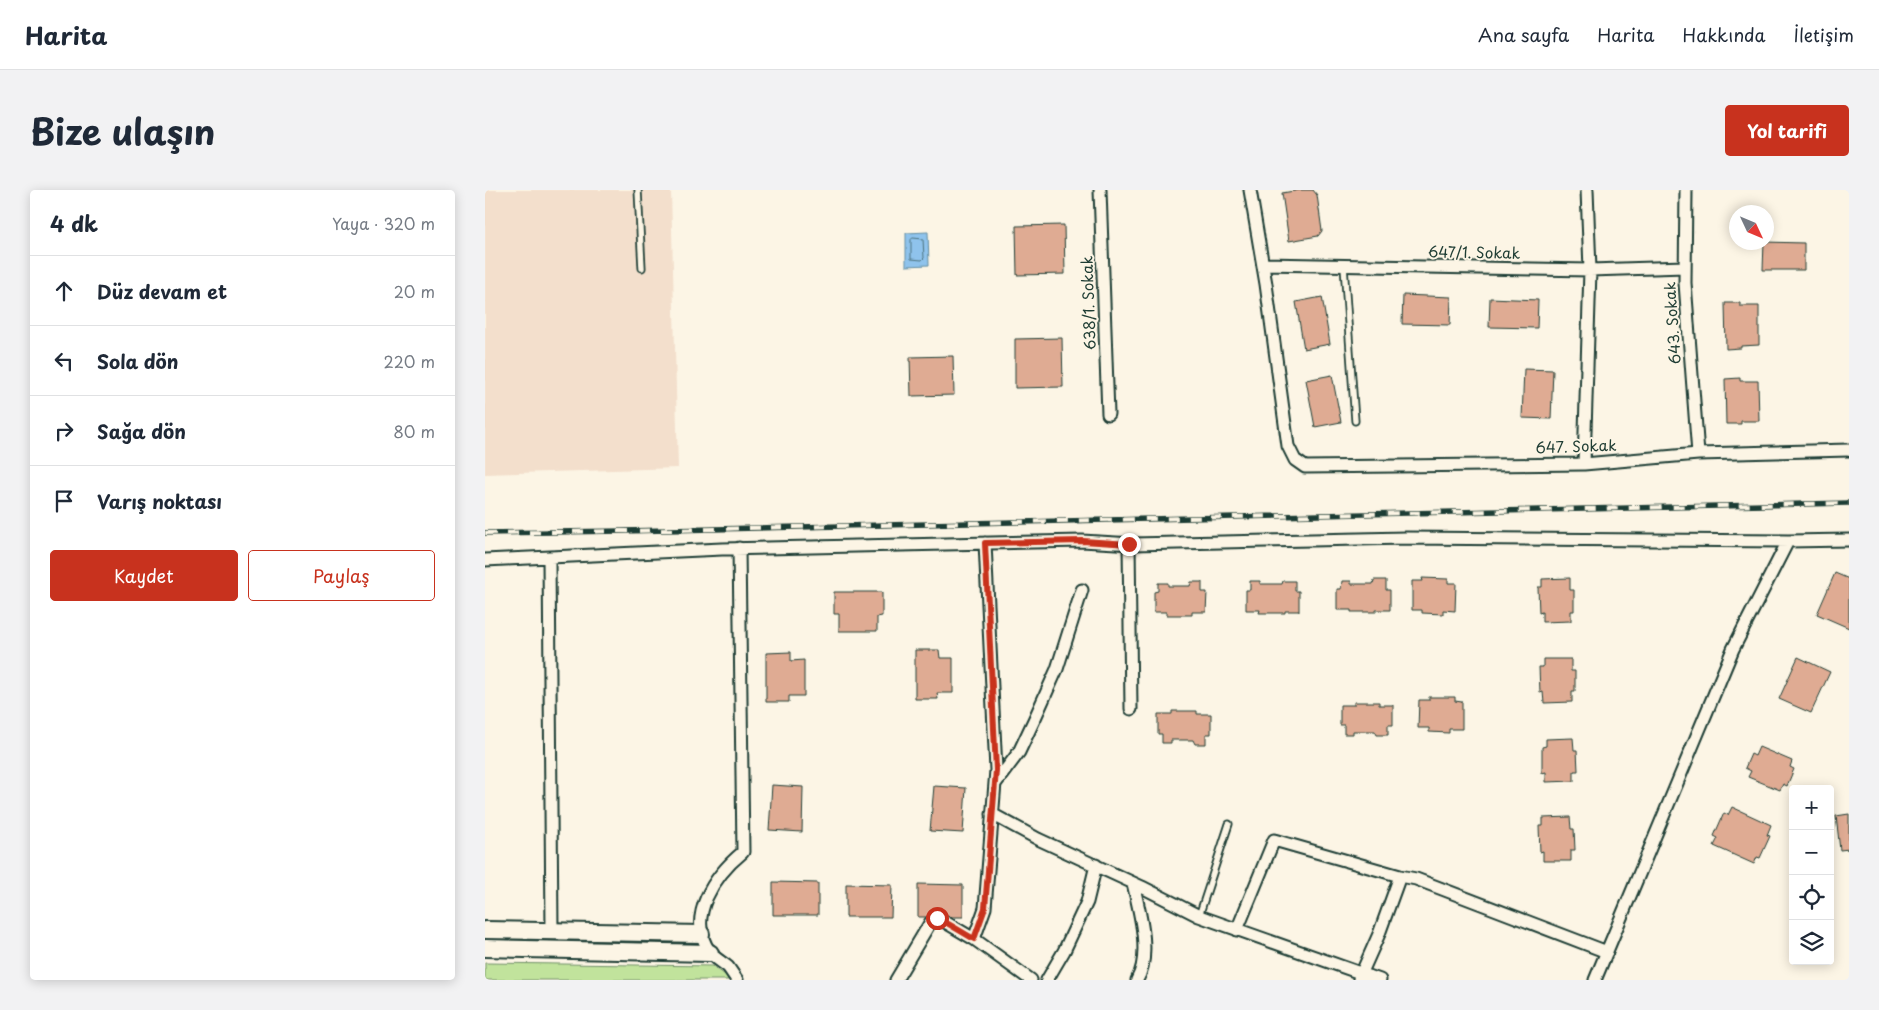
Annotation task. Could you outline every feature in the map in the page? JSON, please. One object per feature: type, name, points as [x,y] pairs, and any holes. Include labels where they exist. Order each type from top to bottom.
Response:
[{"type":"street","name":"638/1. Sokak","points":[[1100,190],[1108,414]]},
{"type":"street","points":[[1250,190],[1263,264]]},
{"type":"street","points":[[1584,464],[1590,270],[1587,190]]},
{"type":"street","name":"643. Sokak","points":[[1686,190],[1685,267],[1698,454]]},
{"type":"street","name":"647/1. Sokak","points":[[1263,264],[1590,270],[1685,267]]},
{"type":"street","name":"647. Sokak","points":[[1263,264],[1288,446],[1295,460],[1305,467],[1584,464],[1698,454],[1849,450]]},
{"type":"street","points":[[485,560],[739,548],[1083,541],[1129,544],[1406,538],[1849,540]]},
{"type":"street","points":[[1595,980],[1733,649],[1788,541]]},
{"type":"street","points":[[974,939],[985,908],[996,770],[985,543]]},
{"type":"street","points":[[1129,544],[1131,709]]},
{"type":"street","points":[[737,980],[729,968],[710,953],[701,934],[701,913],[711,886],[728,864],[743,852],[739,548]]},
{"type":"street","points":[[549,558],[552,932]]},
{"type":"street","points":[[995,784],[1019,752],[1057,669],[1082,590]]},
{"type":"street","points":[[992,814],[1038,839],[1133,882],[1199,916],[1360,977],[1380,980]]},
{"type":"street","points":[[1237,930],[1274,840],[1416,879],[1607,952]]},
{"type":"street","points":[[1047,980],[1064,951],[1087,902],[1095,865]]},
{"type":"street","points":[[1360,977],[1379,934],[1400,876]]},
{"type":"street","points":[[1133,882],[1143,924],[1141,974],[1137,980]]},
{"type":"street","points":[[896,980],[933,920],[940,919],[974,939],[1031,980]]},
{"type":"street","points":[[485,930],[701,934]]},
{"type":"street","points":[[485,948],[710,953]]},
{"type":"lane","points":[[638,190],[642,268]]},
{"type":"lane","points":[[1344,266],[1355,421]]},
{"type":"lane","points":[[1199,916],[1229,824]]},
{"type":"shaded area","points":[[485,190],[671,190],[678,468],[485,474]]},
{"type":"green space","points":[[485,963],[713,966],[732,980],[485,980]]},
{"type":"water","points":[[928,232],[929,265],[906,266],[906,233]]},
{"type":"building","points":[[1313,190],[1317,195],[1322,231],[1318,236],[1289,241],[1282,193]]},
{"type":"building","points":[[1064,225],[1065,274],[1017,275],[1016,226]]},
{"type":"building","points":[[1774,242],[1804,243],[1804,270],[1763,270],[1764,250],[1774,250]]},
{"type":"building","points":[[1403,295],[1451,297],[1450,325],[1402,324]]},
{"type":"building","points":[[1322,297],[1330,344],[1304,349],[1296,302]]},
{"type":"building","points":[[1490,298],[1538,300],[1537,328],[1489,327]]},
{"type":"building","points":[[1725,303],[1740,303],[1740,306],[1759,306],[1759,345],[1726,349]]},
{"type":"building","points":[[1062,338],[1063,387],[1015,388],[1015,339]]},
{"type":"building","points":[[953,356],[954,395],[911,396],[910,357]]},
{"type":"building","points":[[1524,369],[1553,370],[1551,419],[1522,418]]},
{"type":"building","points":[[1332,375],[1341,422],[1315,427],[1306,380]]},
{"type":"building","points":[[1740,378],[1740,381],[1758,381],[1759,421],[1741,421],[1741,424],[1726,424],[1725,379]]},
{"type":"building","points":[[1835,573],[1849,579],[1849,628],[1817,614]]},
{"type":"building","points":[[1422,578],[1448,579],[1448,583],[1456,583],[1455,611],[1443,610],[1443,614],[1422,613],[1422,610],[1412,610],[1412,581],[1423,581]]},
{"type":"building","points":[[1570,578],[1570,590],[1574,590],[1574,611],[1571,611],[1571,621],[1542,622],[1542,612],[1539,613],[1538,587],[1542,587],[1542,579]]},
{"type":"building","points":[[1374,580],[1386,580],[1386,590],[1390,590],[1390,610],[1351,612],[1351,610],[1337,610],[1337,589],[1341,589],[1342,581],[1351,581],[1351,584],[1373,584]]},
{"type":"building","points":[[1250,581],[1260,581],[1260,584],[1282,584],[1283,581],[1295,581],[1295,591],[1299,591],[1299,611],[1259,613],[1260,610],[1246,610],[1246,590],[1250,590]]},
{"type":"building","points":[[1191,582],[1202,582],[1202,592],[1207,592],[1206,612],[1192,612],[1192,615],[1167,615],[1167,612],[1154,612],[1154,592],[1158,591],[1158,583],[1168,583],[1168,586],[1190,586]]},
{"type":"building","points":[[834,592],[882,592],[882,616],[877,617],[877,631],[839,631],[839,614],[834,614]]},
{"type":"building","points":[[915,650],[939,650],[940,658],[953,658],[953,693],[937,693],[938,699],[915,699]]},
{"type":"building","points":[[791,652],[791,661],[804,660],[804,696],[789,696],[789,702],[766,702],[766,653]]},
{"type":"building","points":[[1798,657],[1830,672],[1811,713],[1779,699]]},
{"type":"building","points":[[1543,659],[1571,659],[1571,671],[1575,671],[1575,691],[1572,691],[1572,702],[1544,703],[1543,692],[1540,693],[1539,667],[1543,667]]},
{"type":"building","points":[[1429,697],[1455,697],[1455,701],[1462,702],[1462,729],[1449,729],[1449,733],[1429,732],[1429,728],[1418,728],[1419,700],[1429,700]]},
{"type":"building","points":[[1354,702],[1379,702],[1379,705],[1393,705],[1393,725],[1388,725],[1388,735],[1377,735],[1375,731],[1353,731],[1353,734],[1344,734],[1344,725],[1340,725],[1340,705],[1354,705]]},
{"type":"building","points":[[1172,711],[1197,711],[1197,714],[1211,714],[1211,734],[1206,734],[1206,744],[1195,744],[1193,740],[1171,740],[1171,743],[1162,743],[1162,734],[1158,734],[1158,714],[1172,714]]},
{"type":"building","points":[[1573,738],[1574,750],[1577,750],[1578,771],[1574,771],[1574,781],[1546,782],[1546,772],[1542,773],[1542,747],[1546,746],[1546,739]]},
{"type":"building","points":[[1759,747],[1792,761],[1790,767],[1794,769],[1787,786],[1783,784],[1780,790],[1748,777],[1751,771],[1745,768],[1751,754],[1755,756]]},
{"type":"building","points":[[772,785],[803,787],[802,832],[769,830]]},
{"type":"building","points":[[934,786],[966,788],[963,833],[930,831]]},
{"type":"building","points":[[1732,807],[1771,825],[1767,835],[1770,836],[1760,858],[1757,857],[1754,864],[1714,846],[1718,838],[1714,836],[1724,813],[1728,815]]},
{"type":"building","points":[[1849,814],[1849,849],[1840,850],[1836,816]]},
{"type":"building","points":[[1570,817],[1571,829],[1574,829],[1575,850],[1571,850],[1571,861],[1543,861],[1543,851],[1540,852],[1539,826],[1543,826],[1543,818]]},
{"type":"building","points":[[773,882],[818,883],[818,915],[773,915]]},
{"type":"building","points":[[846,884],[892,885],[891,917],[846,917]]},
{"type":"building","points":[[918,884],[963,885],[963,917],[951,917],[936,911],[926,917],[918,917]]},
{"type":"railway","points":[[485,533],[1849,503]]},
{"type":"route","points":[[937,918],[974,939],[985,908],[996,770],[985,543],[1083,541],[1129,544]]}]
